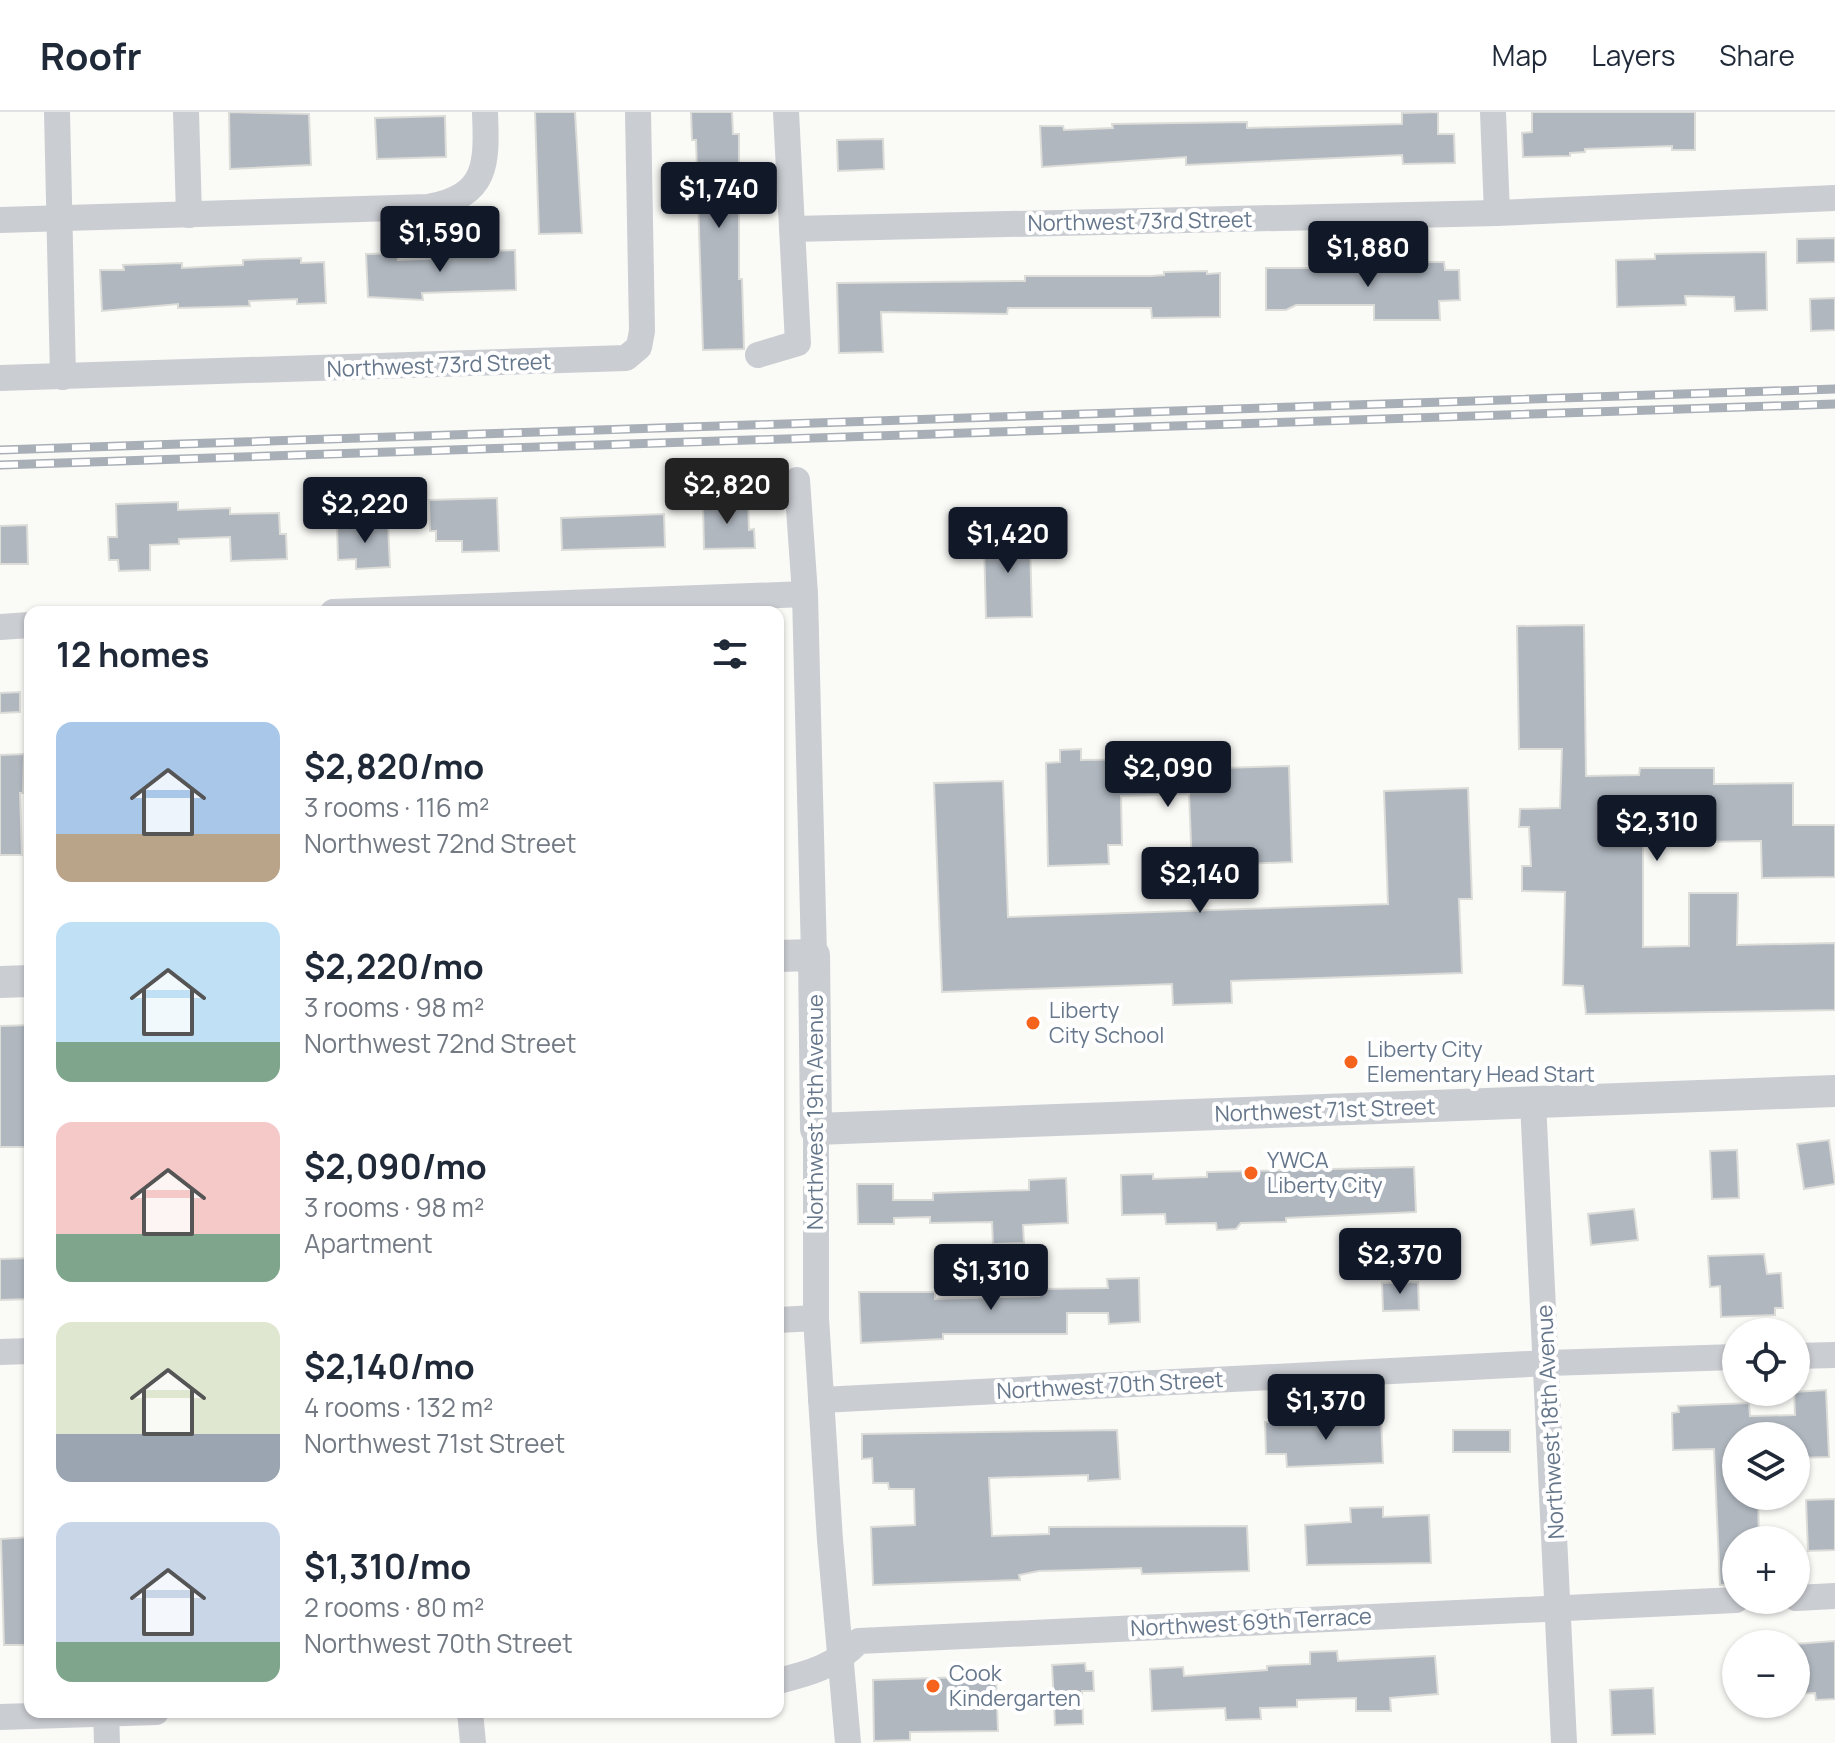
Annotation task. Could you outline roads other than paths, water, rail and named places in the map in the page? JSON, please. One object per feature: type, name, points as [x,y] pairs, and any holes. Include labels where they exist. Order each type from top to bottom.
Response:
[{"type":"street","points":[[57,112],[63,377]]},
{"type":"street","points":[[186,112],[189,215]]},
{"type":"street","points":[[0,220],[428,207],[456,202],[476,181],[487,161],[485,112]]},
{"type":"street","name":"Northwest 73rd Street","points":[[0,378],[626,358],[639,347],[642,331],[638,112]]},
{"type":"street","points":[[758,355],[798,343],[786,112]]},
{"type":"street","points":[[1493,112],[1497,213]]},
{"type":"street","name":"Northwest 73rd Street","points":[[792,229],[1497,213],[1835,198]]},
{"type":"street","name":"Northwest 19th Avenue","points":[[797,480],[805,594],[814,955],[816,1318],[848,1743]]},
{"type":"street","points":[[531,606],[805,594]]},
{"type":"street","points":[[0,627],[24,625]]},
{"type":"street","points":[[784,956],[814,955]]},
{"type":"street","points":[[0,982],[24,981]]},
{"type":"street","name":"Northwest 71st Street","points":[[816,1129],[1835,1091]]},
{"type":"street","name":"Northwest 18th Avenue","points":[[1533,1102],[1564,1743]]},
{"type":"street","points":[[784,1320],[816,1318]]},
{"type":"street","points":[[0,1352],[24,1351]]},
{"type":"street","points":[[1810,1356],[1835,1355]]},
{"type":"street","name":"Northwest 70th Street","points":[[821,1400],[1548,1363],[1722,1357]]},
{"type":"street","points":[[1810,1597],[1835,1596]]},
{"type":"street","name":"Northwest 69th Terrace","points":[[784,1679],[817,1671],[841,1659],[859,1641],[1722,1600]]},
{"type":"street","points":[[0,1717],[24,1716]]},
{"type":"street","points":[[106,1718],[107,1743]]},
{"type":"street","points":[[471,1718],[473,1743]]},
{"type":"railway","points":[[0,450],[1835,389]]},
{"type":"railway","points":[[0,465],[1835,404]]},
{"type":"place","name":"Liberty City School","points":[[1033,1023]]},
{"type":"place","name":"Liberty City Elementary Head Start","points":[[1351,1062]]},
{"type":"place","name":"YWCA Liberty City","points":[[1251,1173]]},
{"type":"place","name":"Cook Kindergarten","points":[[933,1686]]}]
